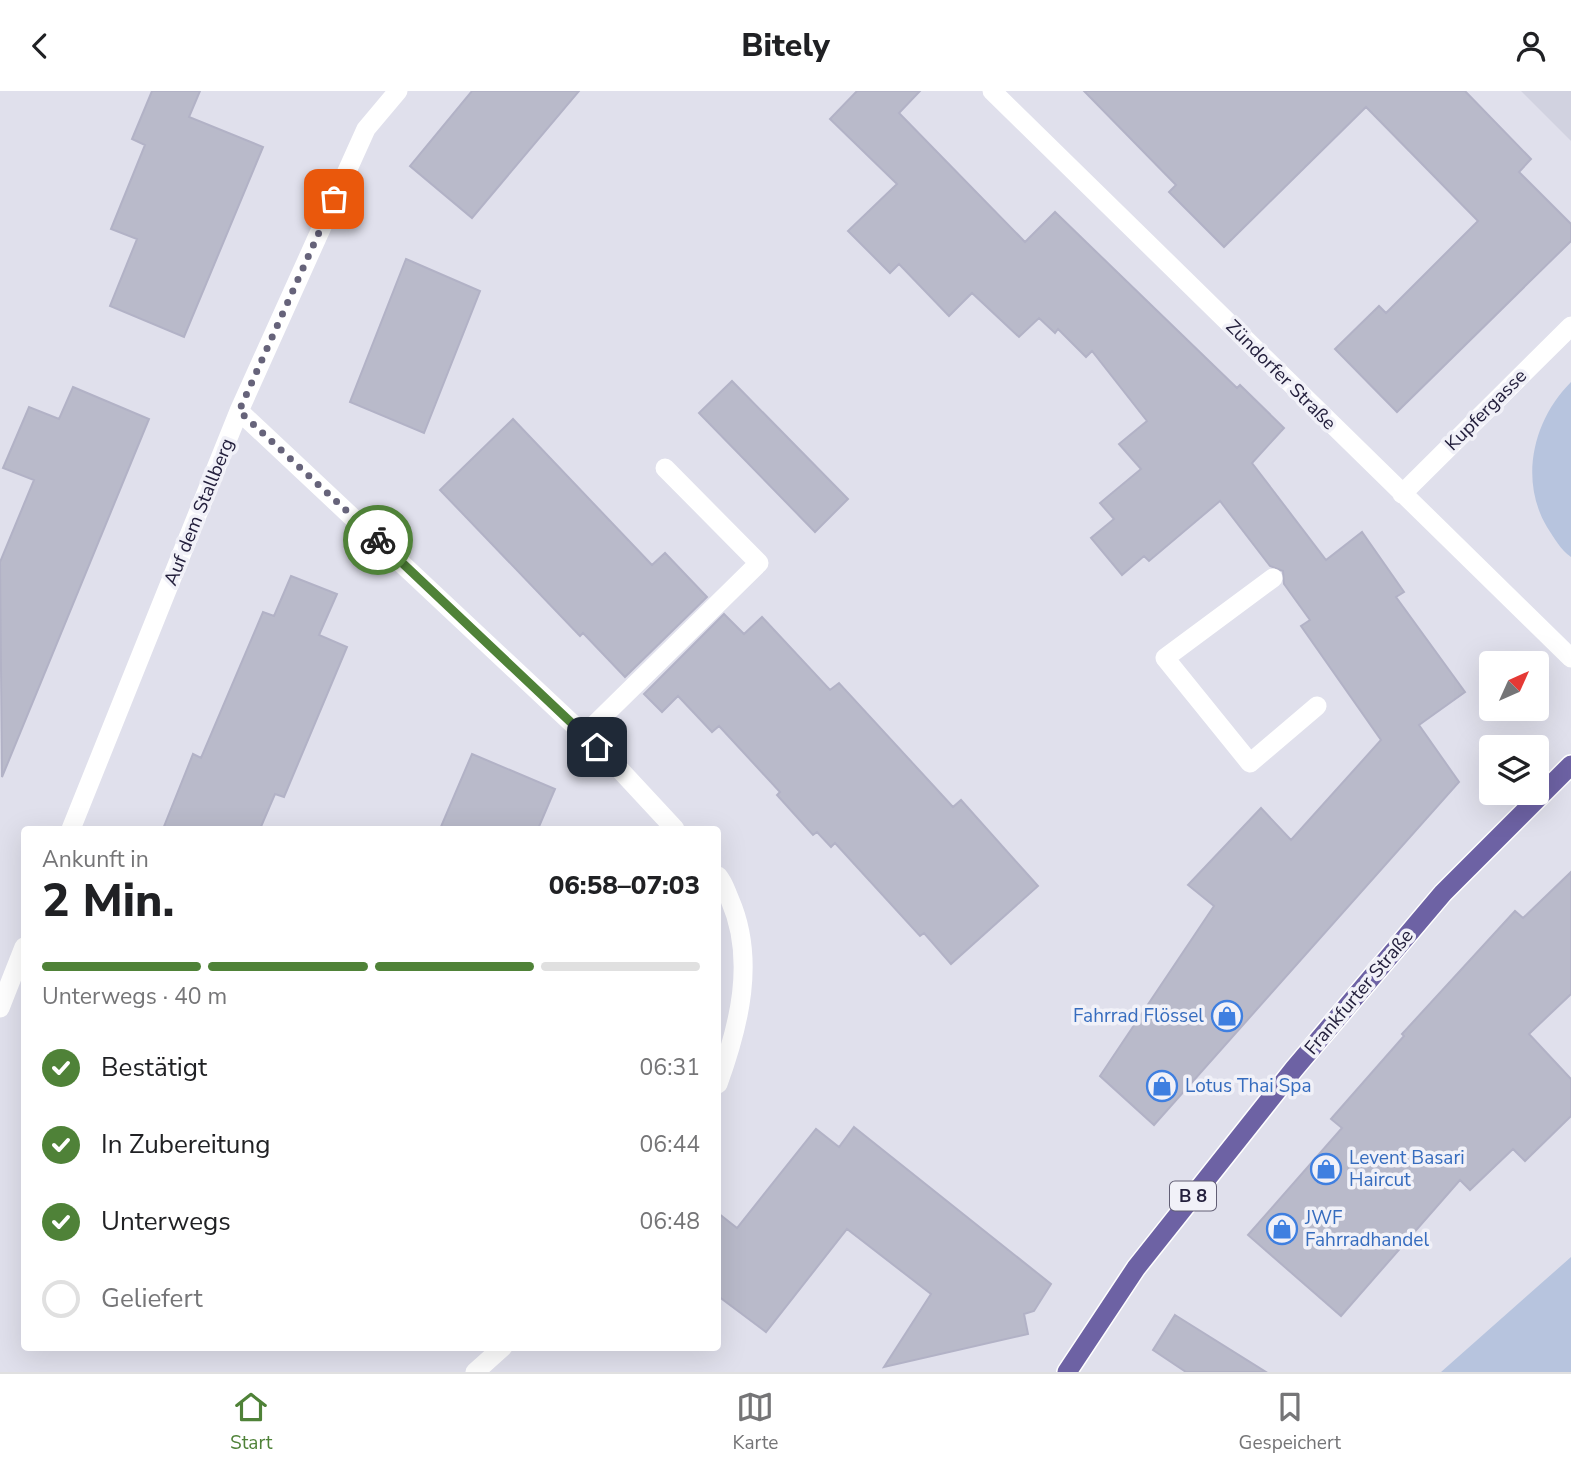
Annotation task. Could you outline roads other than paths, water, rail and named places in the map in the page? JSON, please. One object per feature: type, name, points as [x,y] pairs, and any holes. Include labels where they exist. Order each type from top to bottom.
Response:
[{"type":"main road","name":"Frankfurter Straße","points":[[1067,1372],[1136,1268],[1294,1069],[1443,893],[1571,765]]},
{"type":"street","name":"Auf dem Stallberg","points":[[72,826],[239,411],[366,129],[398,91]]},
{"type":"street","name":"Zündorfer Straße","points":[[992,91],[1571,658]]},
{"type":"street","name":"Kupfergasse","points":[[1402,494],[1571,326]]},
{"type":"street","points":[[239,411],[584,735],[672,826]]},
{"type":"street","points":[[584,735],[759,563],[665,468]]},
{"type":"street","points":[[1273,577],[1165,659],[1250,763],[1317,706]]},
{"type":"street","points":[[721,882],[738,919],[744,969],[739,1017],[721,1074]]},
{"type":"street","points":[[0,1008],[21,955]]},
{"type":"street","points":[[475,1372],[499,1351]]},
{"type":"place","name":"Fahrrad Flössel","points":[[1227,1016]]},
{"type":"place","name":"Lotus Thai Spa","points":[[1162,1086]]},
{"type":"place","name":"Levent Basari Haircut","points":[[1326,1169]]},
{"type":"place","name":"JWF Fahrradhandel","points":[[1282,1229]]}]
